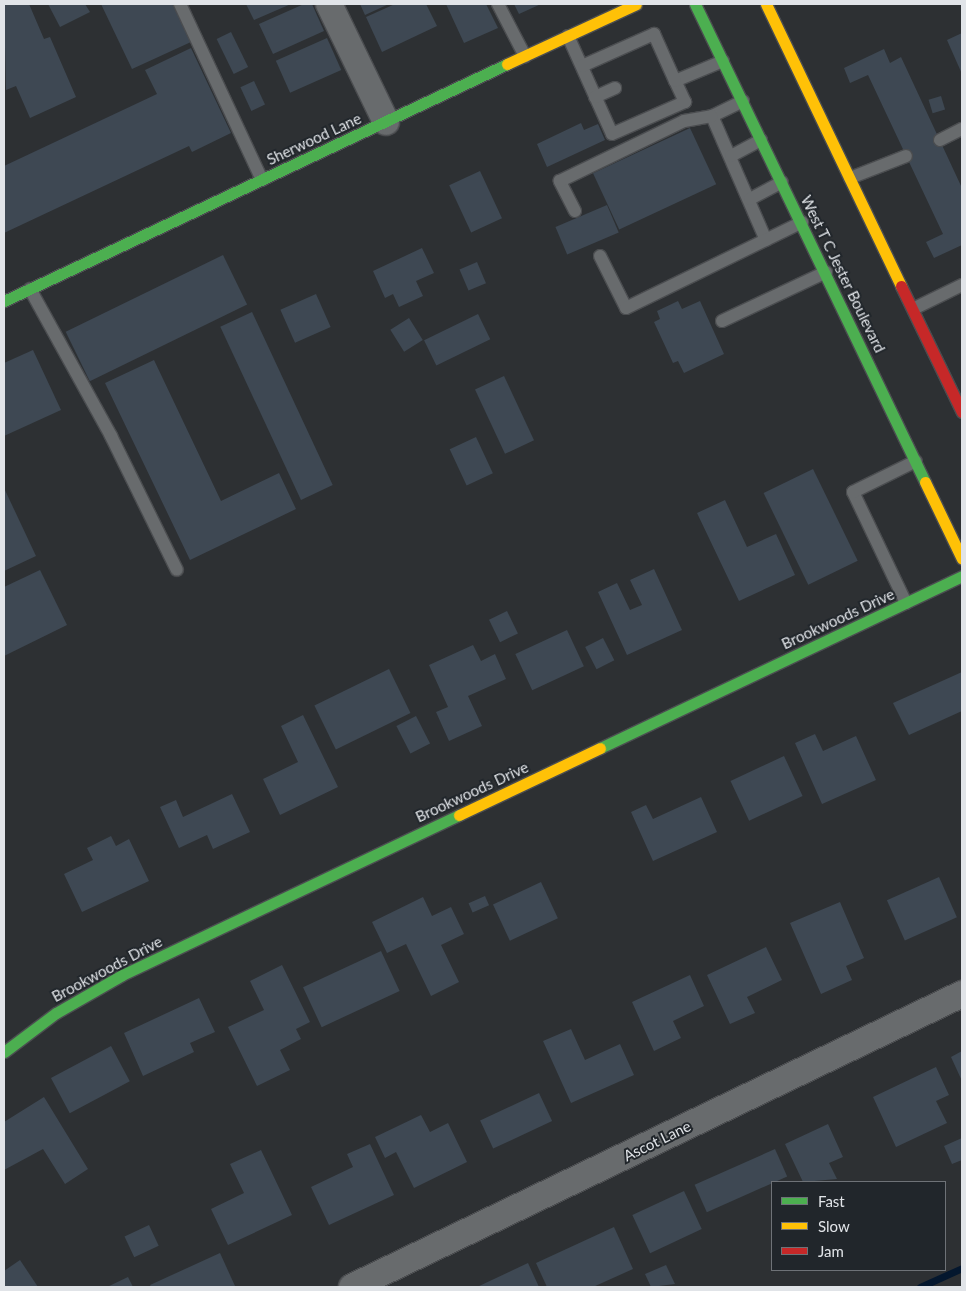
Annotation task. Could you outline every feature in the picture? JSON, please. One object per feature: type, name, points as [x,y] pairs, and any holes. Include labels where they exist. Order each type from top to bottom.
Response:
[{"type":"street","points":[[329,4],[386,122]]},
{"type":"street","name":"Sherwood Lane","points":[[4,301],[636,4]]},
{"type":"street","name":"West T C Jester Boulevard","points":[[695,4],[802,222],[962,559]]},
{"type":"street","points":[[766,4],[915,308],[962,412]]},
{"type":"street","name":"Brookwoods Drive","points":[[4,1052],[56,1013],[122,975],[962,576]]},
{"type":"street","name":"Ascot Lane","points":[[352,1287],[962,994]]},
{"type":"lane","points":[[180,4],[262,180]]},
{"type":"lane","points":[[498,4],[525,56]]},
{"type":"lane","points":[[568,36],[612,134],[685,102],[654,34],[582,66]]},
{"type":"lane","points":[[675,81],[723,61]]},
{"type":"lane","points":[[655,69],[668,64]]},
{"type":"lane","points":[[595,97],[615,88]]},
{"type":"lane","points":[[575,211],[560,181],[684,121],[712,116],[743,101]]},
{"type":"lane","points":[[712,116],[750,199],[766,240]]},
{"type":"lane","points":[[940,140],[962,129]]},
{"type":"lane","points":[[730,156],[762,140]]},
{"type":"lane","points":[[850,178],[906,156]]},
{"type":"lane","points":[[750,199],[782,182]]},
{"type":"lane","points":[[600,256],[626,308],[802,222]]},
{"type":"lane","points":[[722,321],[826,272]]},
{"type":"lane","points":[[915,308],[962,285]]},
{"type":"lane","points":[[30,289],[111,436],[177,570]]},
{"type":"lane","points":[[906,603],[853,492],[916,461]]},
{"type":"building","points":[[4,4],[29,4],[44,39],[50,37],[76,97],[30,118],[16,86],[6,90]]},
{"type":"building","points":[[48,4],[85,4],[90,12],[60,27]]},
{"type":"building","points":[[101,4],[173,4],[191,42],[132,69]]},
{"type":"building","points":[[246,4],[291,4],[254,20]]},
{"type":"building","points":[[304,4],[312,4],[324,31],[273,54],[259,24]]},
{"type":"building","points":[[360,4],[389,4],[365,15]]},
{"type":"building","points":[[395,4],[426,4],[437,26],[382,52],[366,17]]},
{"type":"building","points":[[446,4],[486,4],[498,28],[464,43]]},
{"type":"building","points":[[514,4],[541,4],[519,14]]},
{"type":"building","points":[[231,32],[248,67],[234,74],[217,39]]},
{"type":"building","points":[[962,33],[962,74],[947,40]]},
{"type":"building","points":[[327,38],[341,70],[290,93],[276,61]]},
{"type":"building","points":[[191,48],[231,133],[192,152],[189,146],[4,233],[4,166],[157,94],[145,70]]},
{"type":"building","points":[[884,49],[890,63],[901,57],[962,188],[962,245],[934,258],[926,242],[943,234],[868,75],[850,83],[844,68]]},
{"type":"building","points":[[254,81],[265,105],[251,111],[240,87]]},
{"type":"building","points":[[941,96],[945,109],[933,113],[929,100]]},
{"type":"building","points":[[581,123],[584,130],[598,124],[605,140],[547,167],[537,144]]},
{"type":"building","points":[[690,128],[716,184],[619,229],[593,173]]},
{"type":"building","points":[[480,171],[502,218],[471,232],[449,185]]},
{"type":"building","points":[[607,205],[619,233],[567,254],[555,227]]},
{"type":"building","points":[[422,248],[434,273],[416,281],[423,296],[399,307],[393,294],[385,298],[373,271]]},
{"type":"building","points":[[223,255],[247,304],[90,381],[66,332]]},
{"type":"building","points":[[477,262],[486,283],[468,291],[460,269]]},
{"type":"building","points":[[316,294],[331,327],[295,343],[280,310]]},
{"type":"building","points":[[678,301],[682,309],[700,301],[724,354],[684,373],[678,361],[673,363],[654,322],[660,319],[657,311]]},
{"type":"building","points":[[252,312],[333,485],[301,500],[220,327]]},
{"type":"building","points":[[478,314],[490,339],[436,365],[424,340]]},
{"type":"building","points":[[409,318],[423,340],[404,352],[390,330]]},
{"type":"building","points":[[33,350],[61,410],[4,436],[4,363]]},
{"type":"building","points":[[154,360],[221,501],[279,473],[296,509],[190,560],[105,383]]},
{"type":"building","points":[[504,376],[534,440],[505,454],[475,390]]},
{"type":"building","points":[[476,437],[493,473],[467,486],[450,449]]},
{"type":"building","points":[[813,469],[858,561],[808,585],[764,493]]},
{"type":"building","points":[[4,488],[36,556],[4,571]]},
{"type":"building","points":[[725,500],[747,547],[776,534],[795,575],[739,601],[697,513]]},
{"type":"building","points":[[654,569],[682,630],[627,655],[598,592],[617,583],[630,610],[642,605],[630,580]]},
{"type":"building","points":[[40,570],[67,625],[4,656],[4,587]]},
{"type":"building","points":[[507,611],[518,633],[500,642],[489,620]]},
{"type":"building","points":[[567,630],[584,666],[532,690],[515,654]]},
{"type":"building","points":[[603,638],[614,660],[597,669],[585,647]]},
{"type":"building","points":[[473,645],[481,661],[495,654],[506,679],[468,696],[482,726],[449,741],[436,712],[448,707],[429,665]]},
{"type":"building","points":[[389,669],[410,713],[336,749],[314,705]]},
{"type":"building","points":[[962,672],[962,711],[909,735],[893,703]]},
{"type":"building","points":[[303,715],[338,787],[280,815],[263,779],[298,762],[281,726]]},
{"type":"building","points":[[416,716],[430,744],[410,754],[396,726]]},
{"type":"building","points":[[815,734],[823,751],[856,736],[876,780],[822,804],[795,743]]},
{"type":"building","points":[[784,756],[803,796],[749,821],[731,781]]},
{"type":"building","points":[[232,794],[250,832],[213,849],[207,835],[179,848],[160,807],[176,800],[183,817]]},
{"type":"building","points":[[701,797],[717,832],[653,861],[631,812],[646,805],[653,819]]},
{"type":"building","points":[[111,836],[116,846],[129,839],[149,881],[82,912],[64,874],[93,860],[87,848]]},
{"type":"building","points":[[939,877],[957,917],[905,940],[887,900]]},
{"type":"building","points":[[541,882],[558,918],[510,941],[493,904]]},
{"type":"building","points":[[485,896],[489,905],[473,912],[469,903]]},
{"type":"building","points":[[423,897],[432,916],[451,907],[464,934],[441,945],[459,982],[431,996],[406,944],[387,953],[372,922]]},
{"type":"building","points":[[840,902],[864,958],[846,966],[852,980],[821,994],[790,923]]},
{"type":"building","points":[[766,947],[782,980],[747,997],[755,1013],[730,1024],[707,975]]},
{"type":"building","points":[[381,951],[400,991],[322,1027],[303,987]]},
{"type":"building","points":[[282,965],[310,1022],[296,1029],[301,1039],[280,1050],[290,1070],[257,1086],[228,1027],[264,1010],[250,981]]},
{"type":"building","points":[[690,975],[704,1006],[673,1021],[681,1038],[654,1051],[632,1002]]},
{"type":"building","points":[[199,998],[215,1032],[190,1043],[194,1052],[143,1076],[124,1033]]},
{"type":"building","points":[[571,1029],[585,1060],[620,1044],[634,1075],[571,1103],[543,1041]]},
{"type":"building","points":[[111,1046],[130,1081],[70,1113],[51,1078]]},
{"type":"building","points":[[962,1051],[962,1081],[951,1057]]},
{"type":"building","points":[[936,1067],[949,1095],[936,1101],[947,1123],[896,1147],[873,1097]]},
{"type":"building","points":[[539,1093],[552,1121],[493,1149],[480,1120]]},
{"type":"building","points":[[44,1097],[88,1169],[65,1184],[43,1149],[4,1170],[4,1122]]},
{"type":"building","points":[[421,1115],[430,1132],[448,1123],[467,1162],[414,1188],[396,1152],[385,1158],[375,1137]]},
{"type":"building","points":[[828,1124],[843,1157],[829,1163],[837,1179],[803,1181],[785,1144]]},
{"type":"building","points":[[962,1138],[962,1160],[952,1164],[944,1146]]},
{"type":"building","points":[[370,1144],[394,1195],[329,1225],[311,1187],[353,1167],[347,1154]]},
{"type":"building","points":[[775,1149],[787,1176],[777,1181],[771,1181],[771,1184],[707,1212],[695,1185]]},
{"type":"building","points":[[261,1150],[292,1215],[228,1245],[211,1209],[244,1193],[230,1164]]},
{"type":"building","points":[[684,1191],[702,1229],[650,1253],[632,1215]]},
{"type":"building","points":[[149,1225],[159,1246],[134,1257],[125,1236]]},
{"type":"building","points":[[614,1227],[633,1269],[593,1287],[547,1287],[536,1263]]},
{"type":"building","points":[[220,1253],[235,1286],[151,1287],[150,1285]]},
{"type":"building","points":[[20,1260],[38,1287],[4,1287],[4,1271]]},
{"type":"building","points":[[528,1263],[539,1287],[477,1287]]},
{"type":"building","points":[[666,1265],[675,1284],[651,1287],[645,1274]]},
{"type":"building","points":[[128,1277],[133,1287],[107,1287]]},
{"type":"waterway","points":[[920,1287],[962,1268]]},
{"type":"traffic: fast","points":[[695,4],[925,482]]},
{"type":"traffic: fast","points":[[4,301],[507,64]]},
{"type":"traffic: fast","points":[[600,748],[962,576]]},
{"type":"traffic: fast","points":[[4,1052],[56,1013],[122,975],[459,815]]},
{"type":"traffic: slow","points":[[507,64],[636,4]]},
{"type":"traffic: slow","points":[[766,4],[901,286]]},
{"type":"traffic: slow","points":[[925,482],[962,559]]},
{"type":"traffic: slow","points":[[459,815],[600,748]]},
{"type":"traffic: jam","points":[[901,286],[962,412]]}]
